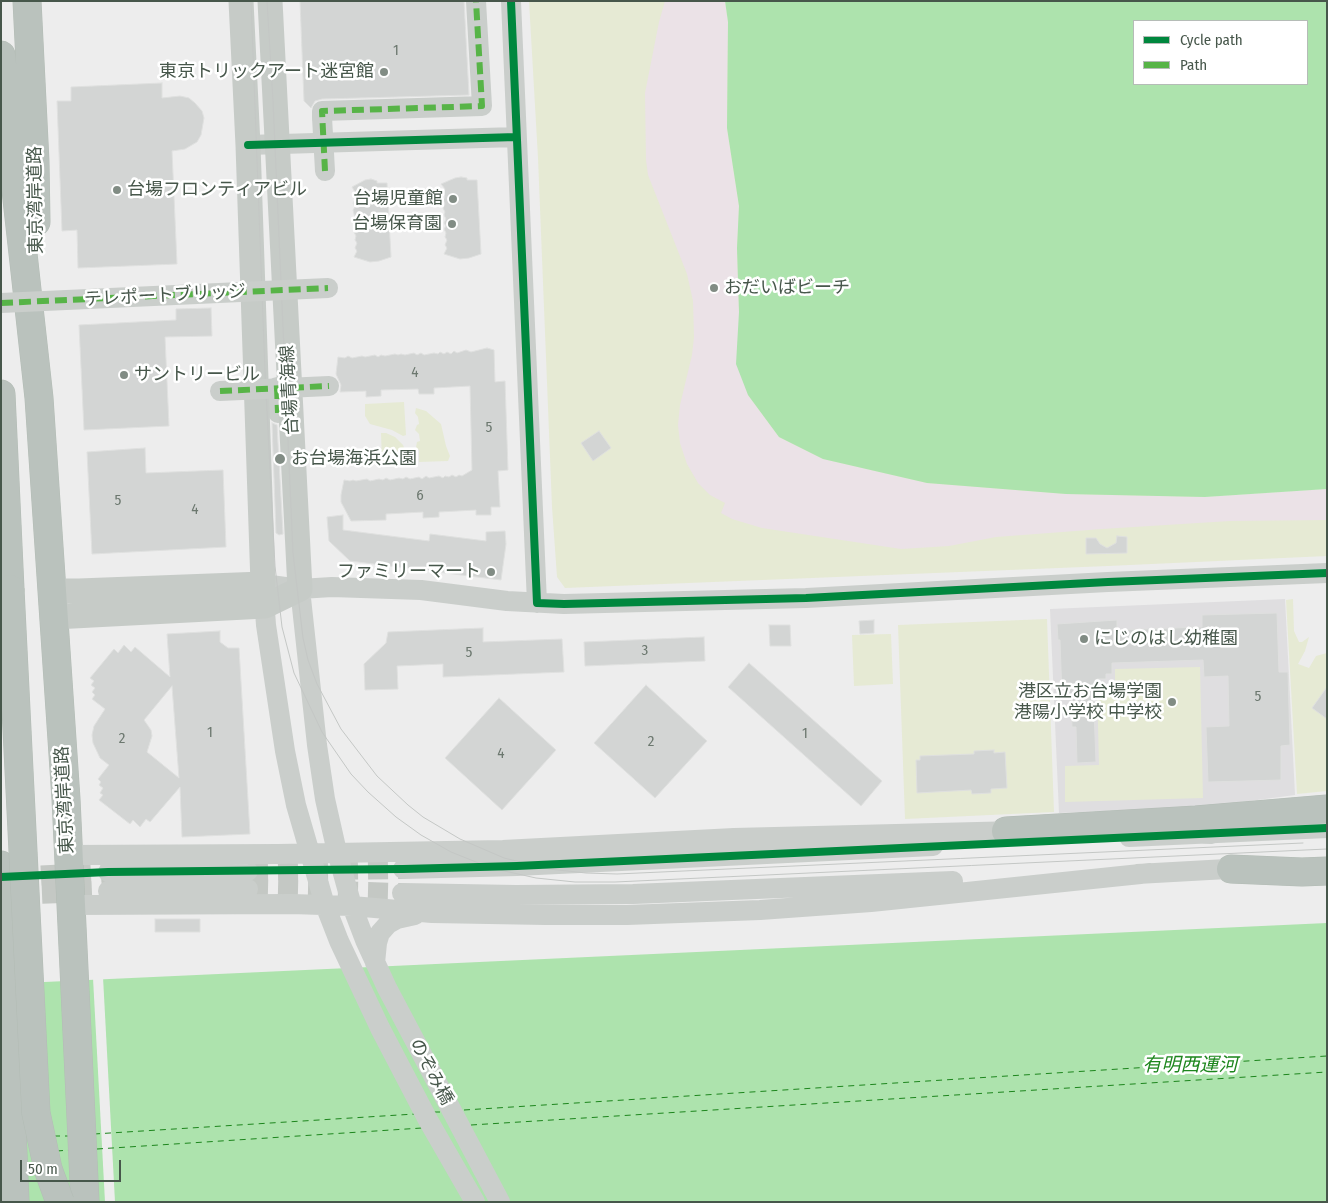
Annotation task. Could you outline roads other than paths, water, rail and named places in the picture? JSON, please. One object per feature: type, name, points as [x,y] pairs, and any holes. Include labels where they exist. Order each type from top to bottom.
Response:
[{"type":"highway","name":"東京湾岸道路","points":[[27,1],[35,162],[39,398]]},
{"type":"highway","name":"東京湾岸道路","points":[[1,55],[39,398],[66,799],[85,1202]]},
{"type":"highway","points":[[1,394],[36,1113],[48,1169],[60,1202]]},
{"type":"highway","points":[[1006,831],[1196,820],[1327,809]]},
{"type":"highway","points":[[1,865],[15,1202]]},
{"type":"highway","points":[[1231,869],[1302,872],[1327,871]]},
{"type":"main road","name":"台場青海線","points":[[241,1],[264,595]]},
{"type":"main road","name":"台場青海線","points":[[270,1],[300,589]]},
{"type":"main road","points":[[54,617],[264,595],[300,589]]},
{"type":"main road","points":[[52,591],[264,595]]},
{"type":"street","points":[[326,171],[322,111],[482,106],[476,1]]},
{"type":"street","points":[[511,1],[537,603]]},
{"type":"street","points":[[248,146],[516,137]]},
{"type":"street","name":"テレポートブリッジ","points":[[1,303],[328,288]]},
{"type":"street","points":[[220,391],[329,386]]},
{"type":"street","points":[[277,387],[278,413]]},
{"type":"street","points":[[300,589],[332,587],[421,590],[537,603],[806,598],[1118,582],[1327,574]]},
{"type":"street","name":"のぞみ橋","points":[[300,589],[317,745],[337,852],[352,906],[371,941],[375,963],[401,1017],[500,1202]]},
{"type":"street","name":"のぞみ橋","points":[[264,595],[284,751],[296,805],[325,905],[338,941],[388,1043],[428,1120],[475,1202]]},
{"type":"street","points":[[68,856],[503,850],[734,838],[978,838],[1212,834],[1327,828]]},
{"type":"street","points":[[403,869],[668,858],[978,838],[1006,831],[1212,834]]},
{"type":"street","points":[[402,893],[516,895],[632,894],[978,885],[1327,864]]},
{"type":"street","points":[[108,882],[248,880]]},
{"type":"street","points":[[71,905],[325,905],[432,913],[627,915],[760,910],[978,885]]},
{"type":"street","points":[[371,941],[388,924],[397,919],[405,916],[432,913]]},
{"type":"water","points":[[725,1],[1327,1],[1327,489],[1205,497],[1066,494],[927,483],[823,459],[779,437],[748,395],[736,364],[739,312],[737,248],[739,206],[727,128],[728,22]]},
{"type":"water","name":"有明西運河","points":[[1327,923],[1327,1202],[1,1202],[1,984]]},
{"type":"tunnel","points":[[248,871],[403,869]]},
{"type":"tunnel","points":[[11,877],[108,872]]},
{"type":"tunnel","points":[[248,889],[402,893]]},
{"type":"tunnel","points":[[12,895],[108,891]]},
{"type":"tram line","points":[[251,1],[265,372],[275,566],[282,627],[294,673],[322,732],[351,774],[396,817],[421,835],[451,852],[491,868],[536,878],[575,882],[615,882],[1327,849]]},
{"type":"tram line","points":[[267,1],[293,553],[303,638],[308,660],[317,684],[341,729],[377,776],[408,805],[423,817],[460,839],[504,858],[549,869],[586,873],[617,874],[1303,843]]},
{"type":"place","name":"東京トリックアート迷宮館","points":[[384,72]]},
{"type":"place","name":"台場フロンティアビル","points":[[117,190]]},
{"type":"place","name":"台場児童館","points":[[453,199]]},
{"type":"place","name":"台場保育園","points":[[452,224]]},
{"type":"place","name":"おだいばビーチ","points":[[714,288]]},
{"type":"place","name":"サントリービル","points":[[124,375]]},
{"type":"place","name":"お台場海浜公園","points":[[280,459]]},
{"type":"place","name":"ファミリーマート","points":[[491,572]]},
{"type":"place","name":"にじのはし幼稚園","points":[[1084,639]]},
{"type":"place","name":"港区立お台場学園 港陽小学校 中学校","points":[[1172,702]]}]
